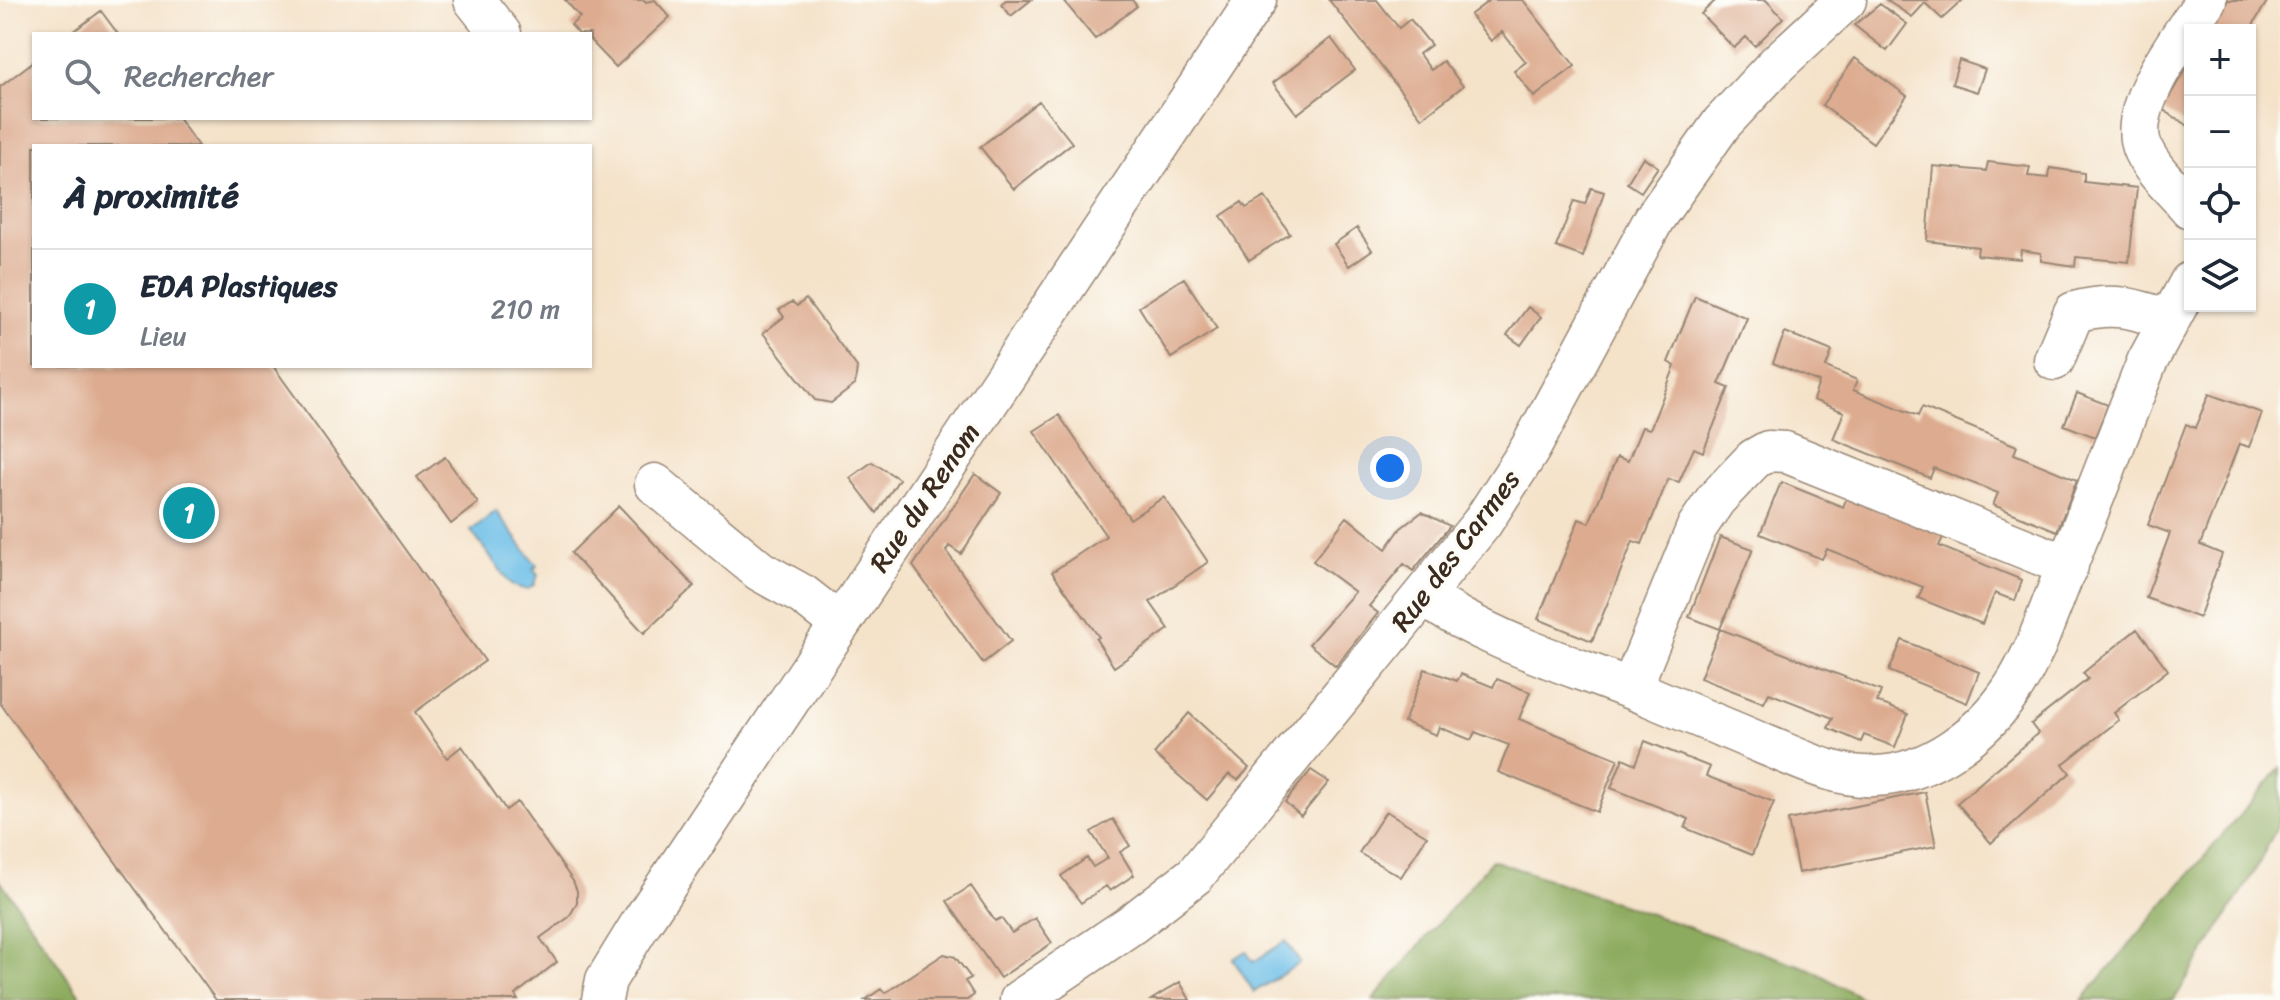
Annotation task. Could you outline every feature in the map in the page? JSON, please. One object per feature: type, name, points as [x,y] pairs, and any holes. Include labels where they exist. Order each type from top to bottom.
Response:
[{"type":"street","points":[[474,0],[499,32]]},
{"type":"street","name":"Rue du Renom","points":[[602,1000],[606,980],[641,923],[1256,0]]},
{"type":"street","name":"Rue des Carmes","points":[[1020,1000],[1132,924],[1195,875],[1482,523],[1530,449],[1619,281],[1679,181],[1731,113],[1777,64],[1846,0]]},
{"type":"street","points":[[2184,201],[2156,171],[2141,147],[2141,119],[2147,95],[2158,72],[2206,0]]},
{"type":"street","points":[[1424,596],[1487,634],[1631,689],[1817,766],[1875,777],[1915,768],[1948,752],[1980,727],[2013,689],[2036,645],[2147,362],[2184,292]]},
{"type":"street","points":[[2054,360],[2074,312],[2100,305],[2128,306],[2168,320]]},
{"type":"street","points":[[1631,689],[1697,527],[1716,499],[1754,459],[1768,451],[1785,452],[2068,566]]},
{"type":"street","points":[[655,484],[760,571],[803,595],[839,623]]},
{"type":"green space","points":[[2280,768],[2280,821],[2255,871],[2174,1000],[2082,1000]]},
{"type":"green space","points":[[1492,860],[1810,969],[1865,1000],[1373,1000]]},
{"type":"green space","points":[[0,880],[83,1000],[0,1000]]},
{"type":"water","points":[[496,511],[537,566],[533,569],[538,575],[534,585],[527,590],[511,585],[471,531]]},
{"type":"water","points":[[1286,941],[1300,963],[1254,992],[1233,959],[1246,951],[1253,962]]},
{"type":"building","points":[[565,0],[655,0],[670,17],[616,67],[592,42],[592,32],[577,32],[571,25],[580,17]]},
{"type":"building","points":[[1006,0],[1031,0],[1011,16],[1001,4]]},
{"type":"building","points":[[1063,0],[1132,0],[1137,6],[1095,39]]},
{"type":"building","points":[[1329,0],[1377,0],[1399,28],[1410,19],[1431,45],[1419,54],[1431,70],[1443,61],[1463,86],[1422,118]]},
{"type":"building","points":[[1490,0],[1523,0],[1575,66],[1534,97],[1514,71],[1526,62],[1502,32],[1491,41],[1470,15]]},
{"type":"building","points":[[1716,0],[1766,0],[1783,18],[1755,46],[1746,37],[1734,48],[1701,14]]},
{"type":"building","points":[[1886,0],[1963,0],[1942,19],[1925,3],[1912,17]]},
{"type":"building","points":[[2228,0],[2268,0],[2254,24],[2214,24]]},
{"type":"building","points":[[1880,4],[1907,24],[1887,51],[1854,25]]},
{"type":"building","points":[[101,11],[117,32],[73,32]]},
{"type":"building","points":[[1331,38],[1355,70],[1297,114],[1273,83]]},
{"type":"building","points":[[1855,58],[1907,96],[1873,143],[1822,105]]},
{"type":"building","points":[[1959,60],[1985,69],[1977,92],[1952,84]]},
{"type":"building","points":[[32,63],[32,120],[179,120],[197,144],[32,144],[32,368],[274,368],[485,661],[415,712],[447,758],[462,746],[506,810],[517,802],[577,891],[577,903],[569,917],[540,938],[557,962],[515,995],[518,1000],[216,1000],[0,703],[0,87]]},
{"type":"building","points":[[2184,72],[2184,123],[2162,109]]},
{"type":"building","points":[[1039,101],[1072,143],[1014,189],[980,147]]},
{"type":"building","points":[[1643,157],[1658,167],[1641,192],[1627,183]]},
{"type":"building","points":[[1988,162],[2030,167],[2028,176],[2049,178],[2050,168],[2084,173],[2084,182],[2137,188],[2129,262],[2076,257],[2075,266],[2041,261],[2041,253],[2021,250],[2020,259],[1977,255],[1978,247],[1927,241],[1933,166],[1986,171]]},
{"type":"building","points":[[1591,188],[1604,192],[1583,257],[1556,247],[1574,201],[1585,204]]},
{"type":"building","points":[[1265,197],[1290,234],[1249,260],[1221,216],[1242,202],[1246,208]]},
{"type":"building","points":[[1357,228],[1372,250],[1349,266],[1334,244]]},
{"type":"building","points":[[1184,278],[1217,329],[1171,358],[1139,307]]},
{"type":"building","points":[[1695,296],[1747,318],[1719,384],[1729,388],[1703,452],[1694,448],[1679,482],[1668,479],[1642,544],[1633,541],[1592,641],[1538,619],[1579,519],[1589,523],[1617,457],[1628,461],[1642,427],[1650,429],[1675,366],[1668,362]]},
{"type":"building","points":[[806,299],[857,367],[855,385],[831,403],[815,400],[763,333],[784,317],[779,310],[792,302],[797,306]]},
{"type":"building","points":[[1528,307],[1541,317],[1521,345],[1507,335]]},
{"type":"building","points":[[1785,332],[1832,351],[1826,367],[1857,380],[1853,390],[1918,416],[1922,407],[2017,446],[2014,454],[2077,480],[2057,531],[1993,505],[1998,493],[1934,468],[1930,478],[1833,439],[1844,412],[1813,400],[1819,382],[1773,363]]},
{"type":"building","points":[[2077,393],[2108,405],[2095,437],[2064,425]]},
{"type":"building","points":[[2209,394],[2262,413],[2249,447],[2239,444],[2200,545],[2222,554],[2199,618],[2146,598],[2170,533],[2148,525],[2186,424],[2195,428]]},
{"type":"building","points":[[1059,415],[1130,519],[1164,497],[1208,562],[1150,602],[1169,629],[1114,667],[1096,639],[1099,637],[1052,572],[1106,536],[1034,431]]},
{"type":"building","points":[[445,457],[478,503],[451,524],[417,477]]},
{"type":"building","points":[[872,462],[899,479],[877,513],[850,478]]},
{"type":"building","points":[[975,474],[1001,493],[961,554],[949,546],[946,551],[1011,641],[983,663],[913,566]]},
{"type":"building","points":[[1781,482],[1843,507],[1847,497],[1944,535],[1939,546],[2022,580],[2015,601],[1995,593],[1982,624],[1918,598],[1923,587],[1827,549],[1822,559],[1760,534]]},
{"type":"building","points":[[619,506],[694,586],[644,633],[571,553]]},
{"type":"building","points":[[1422,512],[1450,526],[1413,571],[1404,564],[1369,606],[1378,613],[1336,666],[1309,644],[1355,592],[1313,561],[1347,517],[1386,549],[1401,528]]},
{"type":"building","points":[[1720,537],[1753,549],[1720,629],[1689,617]]},
{"type":"building","points":[[1720,629],[1881,691],[1877,702],[1908,714],[1895,747],[1864,735],[1861,742],[1828,728],[1833,718],[1769,693],[1764,703],[1700,678]]},
{"type":"building","points":[[2137,629],[2168,670],[2114,713],[2119,720],[2063,764],[2070,773],[1991,843],[1957,803],[2038,733],[2031,724],[2088,679],[2083,673]]},
{"type":"building","points":[[1902,640],[1979,672],[1967,703],[1889,671]]},
{"type":"building","points":[[1425,669],[1457,681],[1461,674],[1493,687],[1497,679],[1530,692],[1519,719],[1618,759],[1597,812],[1498,772],[1509,745],[1475,732],[1471,740],[1439,727],[1436,735],[1404,722]]},
{"type":"building","points":[[1189,713],[1249,768],[1238,780],[1229,774],[1207,800],[1154,754]]},
{"type":"building","points":[[1645,741],[1710,767],[1706,776],[1774,802],[1752,855],[1685,828],[1689,819],[1611,788],[1623,758],[1636,764]]},
{"type":"building","points":[[1311,770],[1329,782],[1301,816],[1285,802]]},
{"type":"building","points":[[1925,792],[1936,846],[1798,873],[1788,820]]},
{"type":"building","points":[[1386,811],[1427,836],[1401,877],[1359,853]]},
{"type":"building","points":[[1113,819],[1130,846],[1120,852],[1134,875],[1110,891],[1106,886],[1081,903],[1061,876],[1087,858],[1093,867],[1108,858],[1091,832]]},
{"type":"building","points":[[971,886],[995,921],[1001,918],[1012,933],[1035,918],[1052,943],[1000,978],[947,901]]},
{"type":"building","points":[[944,954],[955,957],[971,978],[965,981],[974,995],[967,1000],[865,1000],[881,989],[885,993]]},
{"type":"building","points":[[1180,982],[1190,1000],[1151,1000]]},
{"type":"place","name":"EDA Plastiques","points":[[189,513]]}]
